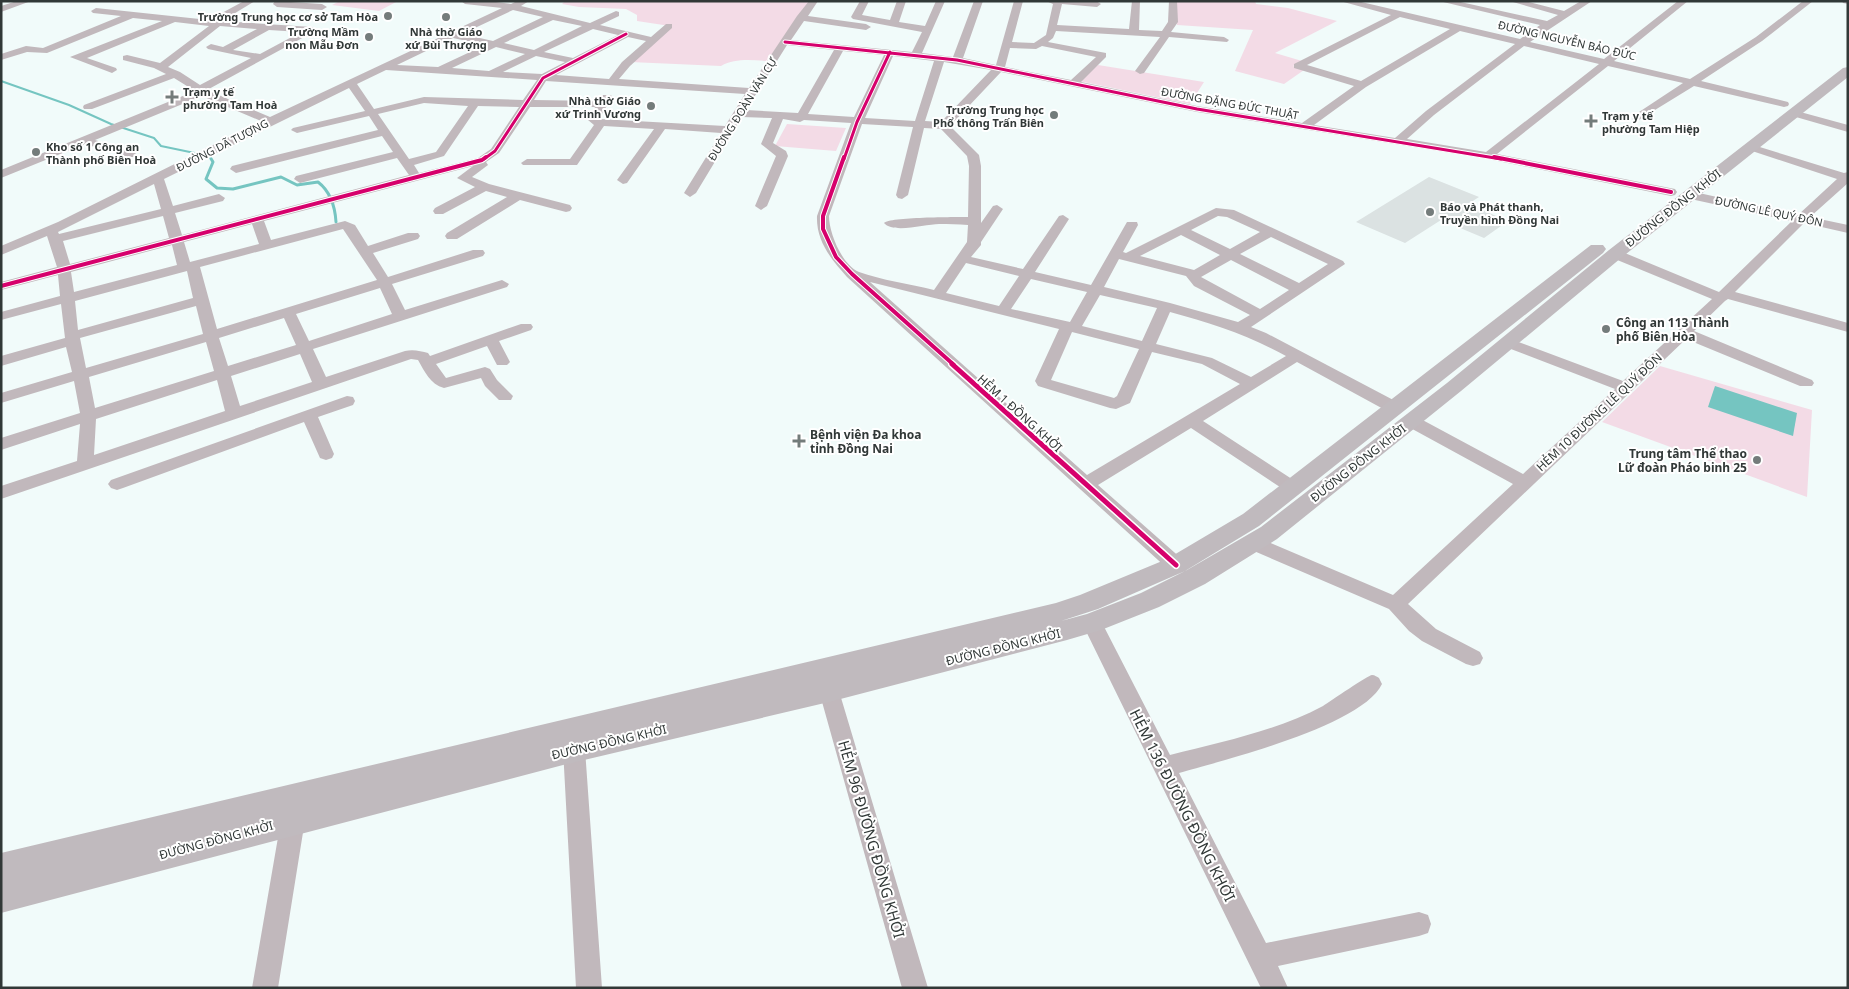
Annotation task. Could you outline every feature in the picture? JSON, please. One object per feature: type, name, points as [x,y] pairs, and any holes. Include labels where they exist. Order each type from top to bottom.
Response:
[{"type":"main road","name":"ĐƯỜNG ĐỒNG KHỞI","points":[[1449,377],[1508,343],[1615,254],[1750,147],[1792,108],[1832,66]]},
{"type":"main road","name":"ĐƯỜNG ĐỒNG KHỞI","points":[[1,897],[292,820],[575,739],[1056,613],[1088,602],[1244,537],[1269,533],[1402,414],[1671,192],[1792,108],[1848,72]]},
{"type":"main road","points":[[1671,192],[1690,194]]},
{"type":"main road","name":"ĐƯỜNG ĐỒNG KHỞI","points":[[1,868],[575,739],[829,691],[1092,623],[1150,600],[1196,577],[1244,537],[1251,520],[1292,487],[1402,414]]},
{"type":"street","points":[[1,9],[27,1]]},
{"type":"street","points":[[160,68],[214,23],[252,1]]},
{"type":"street","points":[[280,1],[277,4],[322,7]]},
{"type":"street","points":[[465,1],[512,7],[653,40]]},
{"type":"street","name":"ĐƯỜNG DÃ TƯỢNG","points":[[1,251],[54,235],[158,178],[270,121],[525,1]]},
{"type":"street","name":"ĐƯỜNG ĐOÀN VĂN CỰ","points":[[690,193],[751,92],[800,18],[814,1]]},
{"type":"street","points":[[856,17],[865,1]]},
{"type":"street","points":[[894,23],[902,1]]},
{"type":"street","points":[[916,55],[941,1]]},
{"type":"street","points":[[957,60],[979,1]]},
{"type":"street","points":[[944,126],[1000,68],[1019,1]]},
{"type":"street","points":[[1050,1],[1095,14],[1134,32],[1224,40]]},
{"type":"street","points":[[1134,32],[1136,1]]},
{"type":"street","points":[[1140,71],[1157,50],[1166,34],[1173,19],[1173,1]]},
{"type":"street","name":"ĐƯỜNG NGUYỄN BẢO ĐỨC","points":[[1344,1],[1378,5],[1399,14],[1693,82],[1792,108],[1848,129]]},
{"type":"street","points":[[1444,1],[1548,24]]},
{"type":"street","points":[[1397,142],[1523,42],[1548,24],[1588,1]]},
{"type":"street","points":[[1488,156],[1605,61],[1684,1]]},
{"type":"street","points":[[1637,118],[1759,39],[1809,1]]},
{"type":"street","points":[[1041,44],[1052,35],[1058,2]]},
{"type":"street","points":[[1517,2],[1566,14]]},
{"type":"street","points":[[1,174],[200,91],[312,30],[173,20],[96,11]]},
{"type":"street","points":[[490,74],[616,14]]},
{"type":"street","points":[[1053,28],[1095,14]]},
{"type":"street","points":[[1362,85],[1298,66],[1399,14]]},
{"type":"street","points":[[9,45],[41,51],[133,15]]},
{"type":"street","points":[[832,15],[856,17],[928,30]]},
{"type":"street","points":[[441,70],[551,17]]},
{"type":"street","points":[[800,18],[866,27]]},
{"type":"street","points":[[78,58],[173,20]]},
{"type":"street","points":[[453,24],[469,27]]},
{"type":"street","points":[[669,26],[626,64],[594,120],[661,127],[728,130]]},
{"type":"street","points":[[224,51],[267,27]]},
{"type":"street","points":[[1305,126],[1362,85],[1460,27]]},
{"type":"street","points":[[1,286],[479,161],[495,152],[543,78],[626,34]]},
{"type":"street","points":[[451,35],[574,61]]},
{"type":"street","name":"ĐƯỜNG ĐẶNG ĐỨC THUẬT","points":[[785,42],[957,60],[1197,109],[1488,156],[1671,192]]},
{"type":"street","points":[[1007,45],[1032,46],[1041,44],[1103,56],[1073,84]]},
{"type":"street","points":[[211,47],[263,57]]},
{"type":"street","points":[[800,119],[840,48]]},
{"type":"street","points":[[1,57],[24,49]]},
{"type":"street","points":[[48,49],[112,70]]},
{"type":"street","points":[[890,52],[858,122],[822,220],[823,229],[836,257],[852,274],[1003,310],[1217,365],[1252,384]]},
{"type":"street","points":[[128,58],[176,74],[193,84],[200,91],[270,121]]},
{"type":"street","points":[[902,195],[919,124],[940,58]]},
{"type":"street","points":[[383,67],[751,92]]},
{"type":"street","points":[[88,107],[176,74]]},
{"type":"street","points":[[350,83],[416,177]]},
{"type":"street","points":[[297,130],[424,100],[475,103],[602,104]]},
{"type":"street","points":[[300,180],[404,158],[440,154],[475,103]]},
{"type":"street","points":[[738,113],[800,119],[944,126],[973,155],[974,245]]},
{"type":"street","points":[[285,114],[293,121],[306,151]]},
{"type":"street","points":[[761,206],[782,156],[782,153],[767,144],[778,117]]},
{"type":"street","points":[[527,163],[573,163],[601,122]]},
{"type":"street","points":[[623,180],[661,127]]},
{"type":"street","points":[[236,169],[385,132]]},
{"type":"street","points":[[85,140],[131,155]]},
{"type":"street","points":[[1750,147],[1847,177]]},
{"type":"street","points":[[479,161],[482,166],[463,178],[485,187],[566,208]]},
{"type":"street","name":"HẺM 10 ĐƯỜNG LÊ QUÝ ĐÔN","points":[[1396,604],[1724,296],[1802,218],[1847,177]]},
{"type":"street","points":[[158,178],[211,336],[222,374],[235,442]]},
{"type":"street","points":[[438,212],[485,187]]},
{"type":"street","name":"ĐƯỜNG LÊ QUÝ ĐÔN","points":[[1690,194],[1848,229]]},
{"type":"street","points":[[452,236],[517,196]]},
{"type":"street","points":[[85,464],[88,416],[72,336],[64,269],[54,235],[219,198]]},
{"type":"street","points":[[938,294],[974,245],[997,209]]},
{"type":"street","points":[[1121,256],[1181,230],[1216,212],[1223,211],[1338,264],[1241,327]]},
{"type":"street","points":[[256,218],[267,246]]},
{"type":"street","points":[[1003,310],[1063,219]]},
{"type":"street","points":[[890,223],[907,224],[938,220],[975,221]]},
{"type":"street","points":[[1132,225],[1121,256],[1095,289],[1071,327],[1043,380],[1044,383],[1109,403],[1116,404],[1124,399],[1165,306]]},
{"type":"street","points":[[1,316],[346,226],[350,228],[384,281],[400,316]]},
{"type":"street","points":[[1181,230],[1299,289]]},
{"type":"street","points":[[1121,256],[1195,274],[1270,232]]},
{"type":"street","points":[[364,251],[413,236]]},
{"type":"street","points":[[1,398],[211,336],[478,253]]},
{"type":"street","points":[[1615,254],[1724,296],[1848,328]]},
{"type":"street","points":[[964,259],[1165,306],[1241,327],[1524,482]]},
{"type":"street","name":"HẺM 1 ĐỒNG KHỞI","points":[[852,274],[1030,436],[1176,565]]},
{"type":"street","points":[[1195,274],[1194,278],[1199,283],[1259,314]]},
{"type":"street","points":[[1,444],[502,284]]},
{"type":"street","points":[[1,362],[72,336],[200,300]]},
{"type":"street","points":[[288,312],[320,384]]},
{"type":"street","points":[[427,362],[526,327]]},
{"type":"street","points":[[1685,332],[1806,383]]},
{"type":"street","points":[[1,350],[72,336]]},
{"type":"street","points":[[491,340],[502,362]]},
{"type":"street","points":[[1508,343],[1625,387]]},
{"type":"street","points":[[1,492],[410,354],[420,354],[438,380],[444,383],[485,372],[491,382],[505,396]]},
{"type":"street","points":[[1086,484],[1296,356]]},
{"type":"street","points":[[118,484],[348,401]]},
{"type":"street","points":[[309,415],[326,454]]},
{"type":"street","points":[[1191,421],[1292,487]]},
{"type":"street","points":[[1244,537],[1396,604],[1416,625],[1429,635],[1473,658]]},
{"type":"street","name":"HẺM 136 ĐƯỜNG ĐỒNG KHỞI","points":[[1092,623],[1275,988]]},
{"type":"street","points":[[1164,768],[1276,735],[1327,714],[1361,695],[1372,684]]},
{"type":"street","name":"HẺM 96 ĐƯỜNG ĐỒNG KHỞI","points":[[829,691],[915,988]]},
{"type":"street","points":[[575,739],[589,988]]},
{"type":"street","points":[[265,988],[292,820]]},
{"type":"street","points":[[1260,957],[1419,924]]},
{"type":"shaded area","points":[[340,1],[398,1],[379,11],[332,5]]},
{"type":"shaded area","points":[[565,1],[810,1],[767,61],[737,61],[721,66],[630,62],[670,26],[637,21],[637,15],[626,9],[579,7],[562,4]]},
{"type":"shaded area","points":[[1176,1],[1255,1],[1256,4],[1288,8],[1337,21],[1275,53],[1302,61],[1293,66],[1304,70],[1284,84],[1235,71],[1253,30],[1177,25]]},
{"type":"shaded area","points":[[1098,65],[1204,82],[1190,104],[1079,81]]},
{"type":"shaded area","points":[[787,124],[846,128],[836,151],[775,146]]},
{"type":"shaded area","name":"Trung tâm Thể thao Lữ đoàn Pháo binh 25","points":[[1660,366],[1812,410],[1807,497],[1602,422]]},
{"type":"water","points":[[1715,386],[1797,413],[1793,436],[1708,407]]},
{"type":"building","name":"Báo và Phát thanh, Truyền hình Đồng Nai","points":[[1429,177],[1479,197],[1468,204],[1508,221],[1484,238],[1441,220],[1405,243],[1356,222]]},
{"type":"waterway","points":[[1,81],[69,105],[111,124],[154,138],[161,146],[209,156],[211,159]]},
{"type":"waterway","points":[[210,157],[213,162],[206,179],[217,188],[233,189],[281,177],[297,185],[318,182],[332,200],[336,222]]},
{"type":"cycle path","points":[[1,286],[482,160],[495,151],[543,78],[626,34]]},
{"type":"cycle path","points":[[785,42],[957,60],[1197,109],[1488,156],[1671,192]]},
{"type":"cycle path","points":[[890,52],[857,122],[823,216],[823,229],[836,257],[852,274],[1176,565]]},
{"type":"place","name":"Trường Trung học cơ sở Tam Hòa","points":[[388,16]]},
{"type":"place","name":"Nhà thờ Giáo xứ Bùi Thượng","points":[[446,17]]},
{"type":"place","name":"Trường Mầm non Mẫu Đơn","points":[[369,37]]},
{"type":"place","name":"Trạm y tế phường Tam Hoà","points":[[172,97]]},
{"type":"place","name":"Nhà thờ Giáo xứ Trinh Vương","points":[[651,106]]},
{"type":"place","name":"Trường Trung học Phổ thông Trấn Biên","points":[[1054,115]]},
{"type":"place","name":"Trạm y tế phường Tam Hiệp","points":[[1591,121]]},
{"type":"place","name":"Kho số 1 Công an Thành phố Biên Hoà","points":[[36,152]]},
{"type":"place","name":"Báo và Phát thanh, Truyền hình Đồng Nai","points":[[1430,212]]},
{"type":"place","name":"Công an 113 Thành phố Biên Hòa","points":[[1606,329]]},
{"type":"place","name":"Bệnh viện Đa khoa tỉnh Đồng Nai","points":[[799,441]]},
{"type":"place","name":"Trung tâm Thể thao Lữ đoàn Pháo binh 25","points":[[1757,460]]}]
